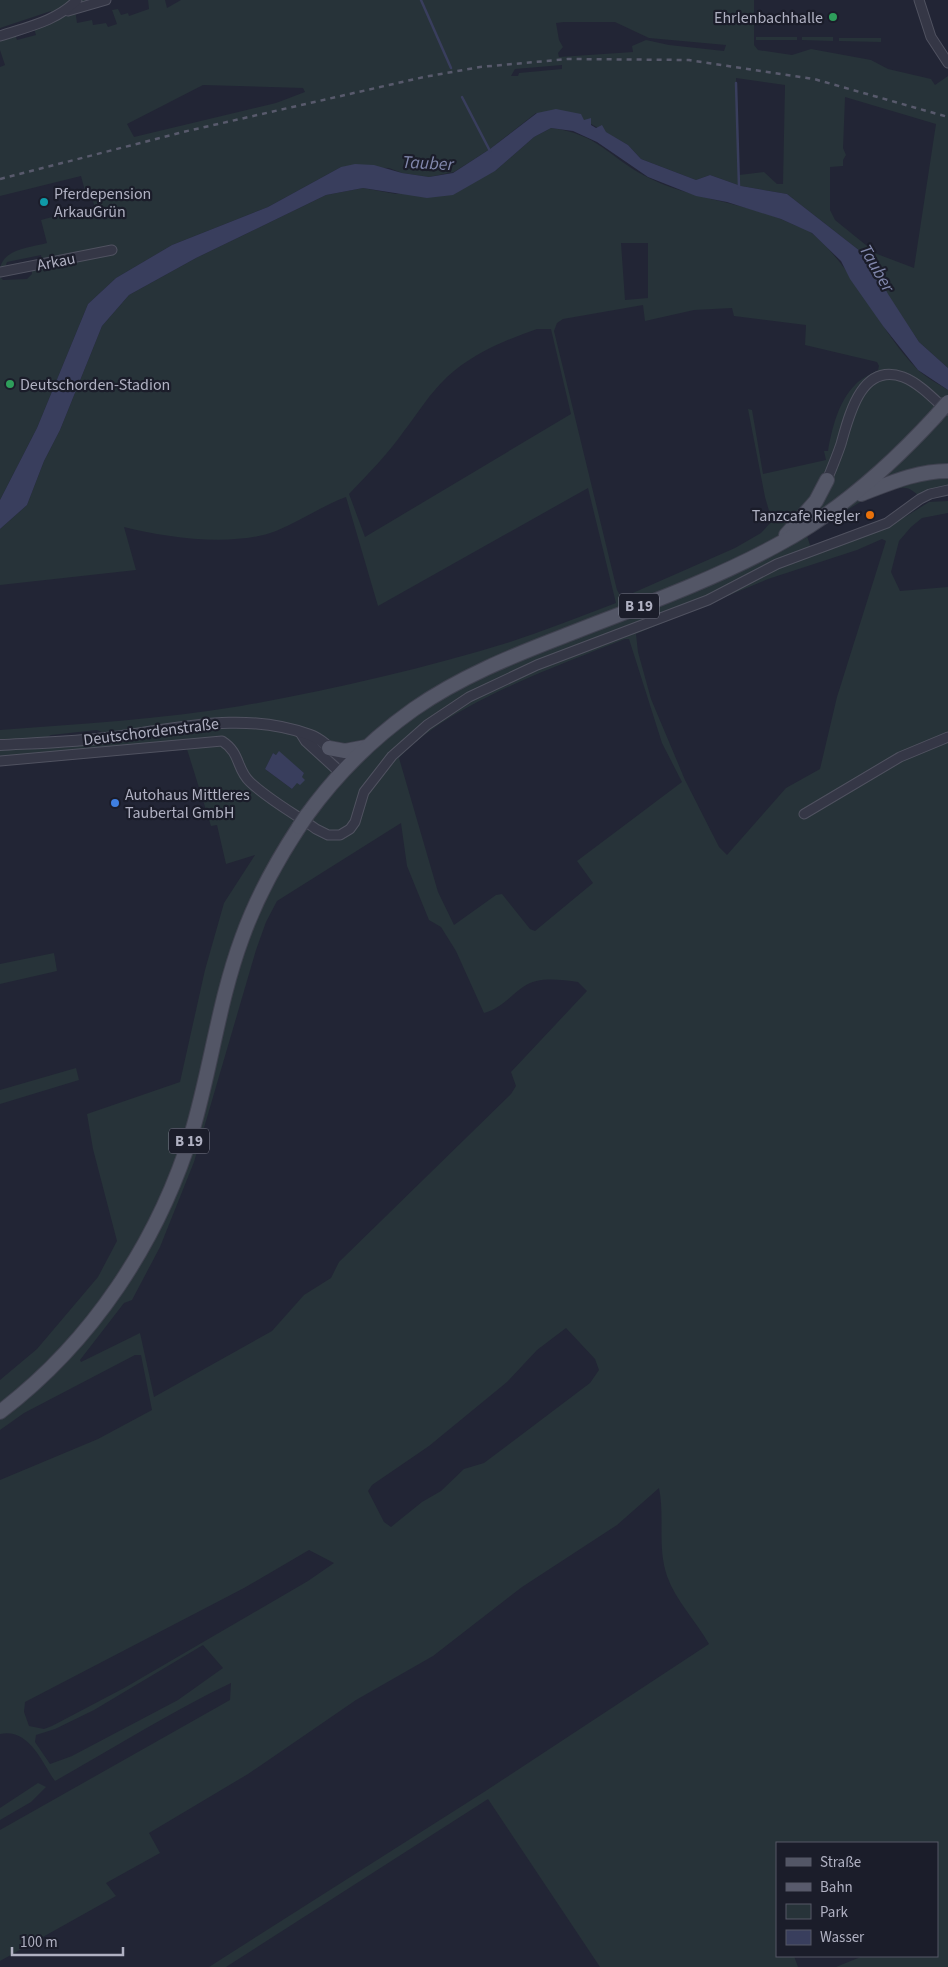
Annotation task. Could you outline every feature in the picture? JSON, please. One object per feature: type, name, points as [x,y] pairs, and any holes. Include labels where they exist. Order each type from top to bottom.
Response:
[{"type":"main road","name":"B 19","points":[[0,1412],[42,1375],[91,1323],[118,1287],[157,1221],[192,1132],[241,940],[255,903],[307,815],[345,769],[366,747],[416,708],[474,674],[520,653],[698,582],[777,545],[851,497],[895,459],[941,414],[948,402]]},
{"type":"main road","points":[[851,497],[900,478],[931,471],[948,471]]},
{"type":"main road","points":[[777,545],[816,501],[827,480]]},
{"type":"main road","points":[[329,748],[344,751],[366,747]]},
{"type":"street","points":[[67,11],[77,0]]},
{"type":"street","points":[[0,36],[48,20],[67,11],[106,0]]},
{"type":"street","points":[[919,0],[931,37],[948,63]]},
{"type":"street","name":"Arkau","points":[[0,272],[112,250]]},
{"type":"street","points":[[827,480],[851,408],[857,396],[872,381],[885,376],[903,378],[929,395],[941,414]]},
{"type":"street","points":[[0,761],[192,745],[213,741],[222,742],[230,746],[250,782],[316,830],[340,835],[350,829],[355,822],[364,792],[392,756],[427,725],[469,697],[537,665],[708,600],[776,564],[887,523],[930,494],[948,490]]},
{"type":"street","name":"Deutschordenstraße","points":[[0,745],[106,737],[236,721],[262,722],[312,736],[329,748],[345,769]]},
{"type":"street","points":[[301,732],[306,741],[345,769]]},
{"type":"street","points":[[804,814],[900,757],[948,736]]},
{"type":"green space","points":[[0,0],[101,0],[75,9],[77,23],[92,20],[93,25],[106,23],[108,27],[117,24],[112,10],[118,9],[121,15],[128,13],[129,16],[149,9],[148,0],[165,0],[167,8],[181,0],[754,0],[754,45],[758,50],[792,55],[811,49],[871,60],[888,69],[931,79],[935,85],[948,76],[948,368],[919,342],[887,294],[869,258],[787,194],[741,186],[710,175],[696,180],[641,159],[628,145],[584,120],[536,113],[490,149],[454,172],[429,177],[402,173],[389,168],[341,167],[268,207],[172,245],[116,278],[88,304],[37,428],[0,500],[0,277],[3,280],[27,279],[32,274],[32,269],[43,263],[41,255],[7,262],[4,271],[0,272],[1,264],[10,254],[24,248],[47,243],[41,220],[89,207],[92,217],[97,216],[90,190],[85,191],[81,176],[0,196],[0,67],[5,65],[0,50],[0,36],[14,31],[17,40],[36,35],[33,25],[48,20],[51,11],[0,28]],"holes":[[[615,22],[649,38],[726,45],[724,51],[669,45],[646,40],[632,46],[633,52],[559,57],[558,53],[563,47],[559,40],[556,23]],[[562,65],[562,69],[519,73],[518,76],[511,76],[515,69]],[[736,78],[785,85],[783,184],[777,184],[764,172],[739,175]],[[203,85],[303,88],[305,92],[276,103],[134,137],[127,124]],[[845,97],[936,124],[914,268],[877,254],[835,220],[830,210],[830,167],[843,166],[843,160],[846,155],[843,148]]]},
{"type":"green space","points":[[756,37],[797,37],[797,40],[756,40]]},
{"type":"green space","points":[[802,37],[833,37],[833,41],[802,40]]},
{"type":"green space","points":[[839,38],[881,38],[881,42],[839,41]]},
{"type":"green space","points":[[551,128],[567,131],[592,141],[647,177],[664,185],[755,210],[809,231],[829,249],[903,353],[920,372],[948,390],[948,490],[919,496],[907,488],[890,489],[853,506],[807,536],[812,551],[850,539],[914,503],[905,517],[929,502],[948,501],[948,513],[922,518],[899,541],[891,572],[900,591],[948,587],[948,1967],[836,1967],[861,1957],[938,1957],[938,1842],[776,1842],[776,1957],[794,1957],[798,1967],[600,1967],[488,1799],[226,1967],[209,1967],[484,1792],[709,1644],[676,1594],[667,1576],[662,1554],[659,1488],[617,1525],[522,1587],[433,1656],[356,1700],[248,1774],[149,1833],[160,1853],[106,1883],[116,1896],[0,1961],[0,1830],[230,1700],[231,1683],[164,1718],[55,1781],[39,1756],[26,1741],[10,1733],[0,1734],[0,1480],[98,1439],[152,1410],[141,1355],[135,1355],[24,1413],[0,1430],[0,1380],[37,1349],[98,1277],[117,1241],[93,1149],[87,1114],[180,1082],[205,970],[224,903],[255,855],[226,864],[217,825],[211,826],[186,746],[0,761],[0,730],[121,721],[181,714],[241,706],[309,693],[410,670],[477,652],[510,642],[616,603],[588,488],[378,606],[346,497],[276,531],[241,539],[221,540],[160,535],[124,527],[136,570],[0,585],[0,529],[27,505],[102,326],[129,295],[196,258],[326,195],[363,188],[396,194],[495,171],[534,137]],"holes":[[[621,243],[648,243],[648,298],[625,300]],[[643,305],[645,321],[694,310],[732,308],[734,316],[806,325],[805,345],[877,362],[879,366],[878,370],[857,383],[844,399],[834,425],[828,451],[824,451],[826,460],[763,474],[752,410],[748,409],[765,497],[772,521],[761,533],[735,548],[626,596],[620,595],[617,590],[554,331],[557,323],[563,319]],[[537,329],[551,329],[571,414],[365,537],[349,494],[378,464],[430,396],[447,377],[467,361],[513,338]],[[882,539],[886,541],[837,697],[820,769],[786,788],[727,855],[719,847],[685,780],[651,699],[638,652],[636,634],[768,579],[857,550]],[[629,639],[662,743],[682,782],[577,861],[593,883],[535,931],[530,929],[502,894],[496,895],[454,925],[438,892],[399,758],[420,738],[445,720],[474,704],[537,674]],[[97,730],[111,736],[38,742],[51,735]],[[301,733],[351,751],[341,773]],[[279,752],[304,773],[292,789],[265,769],[273,753],[276,755]],[[401,823],[407,866],[429,920],[441,927],[456,951],[484,1013],[505,1002],[523,987],[536,981],[564,980],[578,982],[587,991],[511,1072],[516,1086],[511,1094],[339,1262],[331,1278],[304,1295],[272,1331],[154,1397],[140,1333],[81,1362],[80,1360],[124,1303],[132,1300],[160,1247],[194,1162],[256,950],[266,922],[277,901]],[[566,1328],[595,1359],[599,1370],[590,1383],[484,1463],[464,1469],[441,1491],[422,1502],[391,1527],[384,1522],[368,1491],[372,1485],[429,1446],[507,1382],[537,1350]],[[309,1550],[334,1563],[308,1581],[126,1687],[52,1726],[44,1729],[29,1726],[24,1712],[25,1702],[244,1588]],[[203,1645],[223,1668],[178,1700],[72,1756],[50,1764],[35,1742],[36,1735],[55,1729],[94,1710]]]},
{"type":"green space","points":[[54,953],[57,971],[0,984],[0,964]]},
{"type":"green space","points":[[76,1068],[79,1080],[0,1104],[0,1090]]},
{"type":"green space","points":[[38,1783],[46,1787],[31,1802],[0,1820],[0,1808]]},
{"type":"water","points":[[556,109],[581,114],[584,120],[591,118],[591,125],[596,128],[602,125],[606,132],[628,145],[641,159],[696,180],[710,175],[741,186],[787,194],[869,258],[888,294],[919,342],[948,368],[948,390],[918,370],[883,326],[850,279],[841,261],[812,233],[781,219],[727,202],[696,196],[648,177],[597,142],[573,131],[551,128],[534,137],[495,171],[453,195],[427,198],[363,188],[326,195],[196,258],[129,295],[102,326],[27,505],[0,529],[0,500],[37,428],[88,304],[116,278],[172,245],[268,207],[341,167],[355,164],[374,165],[402,173],[429,177],[453,173],[490,149],[537,113]]},
{"type":"water","points":[[279,751],[304,773],[302,777],[305,780],[300,785],[297,783],[292,789],[265,769],[273,753],[276,755]]},
{"type":"waterway","points":[[421,0],[451,68]]},
{"type":"waterway","points":[[736,83],[739,187]]},
{"type":"waterway","points":[[462,97],[490,151]]},
{"type":"railway","points":[[0,179],[183,132],[424,77],[480,67],[568,59],[689,60],[814,79],[948,117]]},
{"type":"place","name":"Ehrlenbachhalle","points":[[833,17]]},
{"type":"place","name":"Pferdepension ArkauGrün","points":[[44,202]]},
{"type":"place","name":"Deutschorden-Stadion","points":[[10,384]]},
{"type":"place","name":"Tanzcafe Riegler","points":[[870,515]]},
{"type":"place","name":"Autohaus Mittleres Taubertal GmbH","points":[[115,803]]},
{"type":"water label","name":"Tauber","points":[[428,163]]},
{"type":"water label","name":"Tauber","points":[[877,268]]}]
